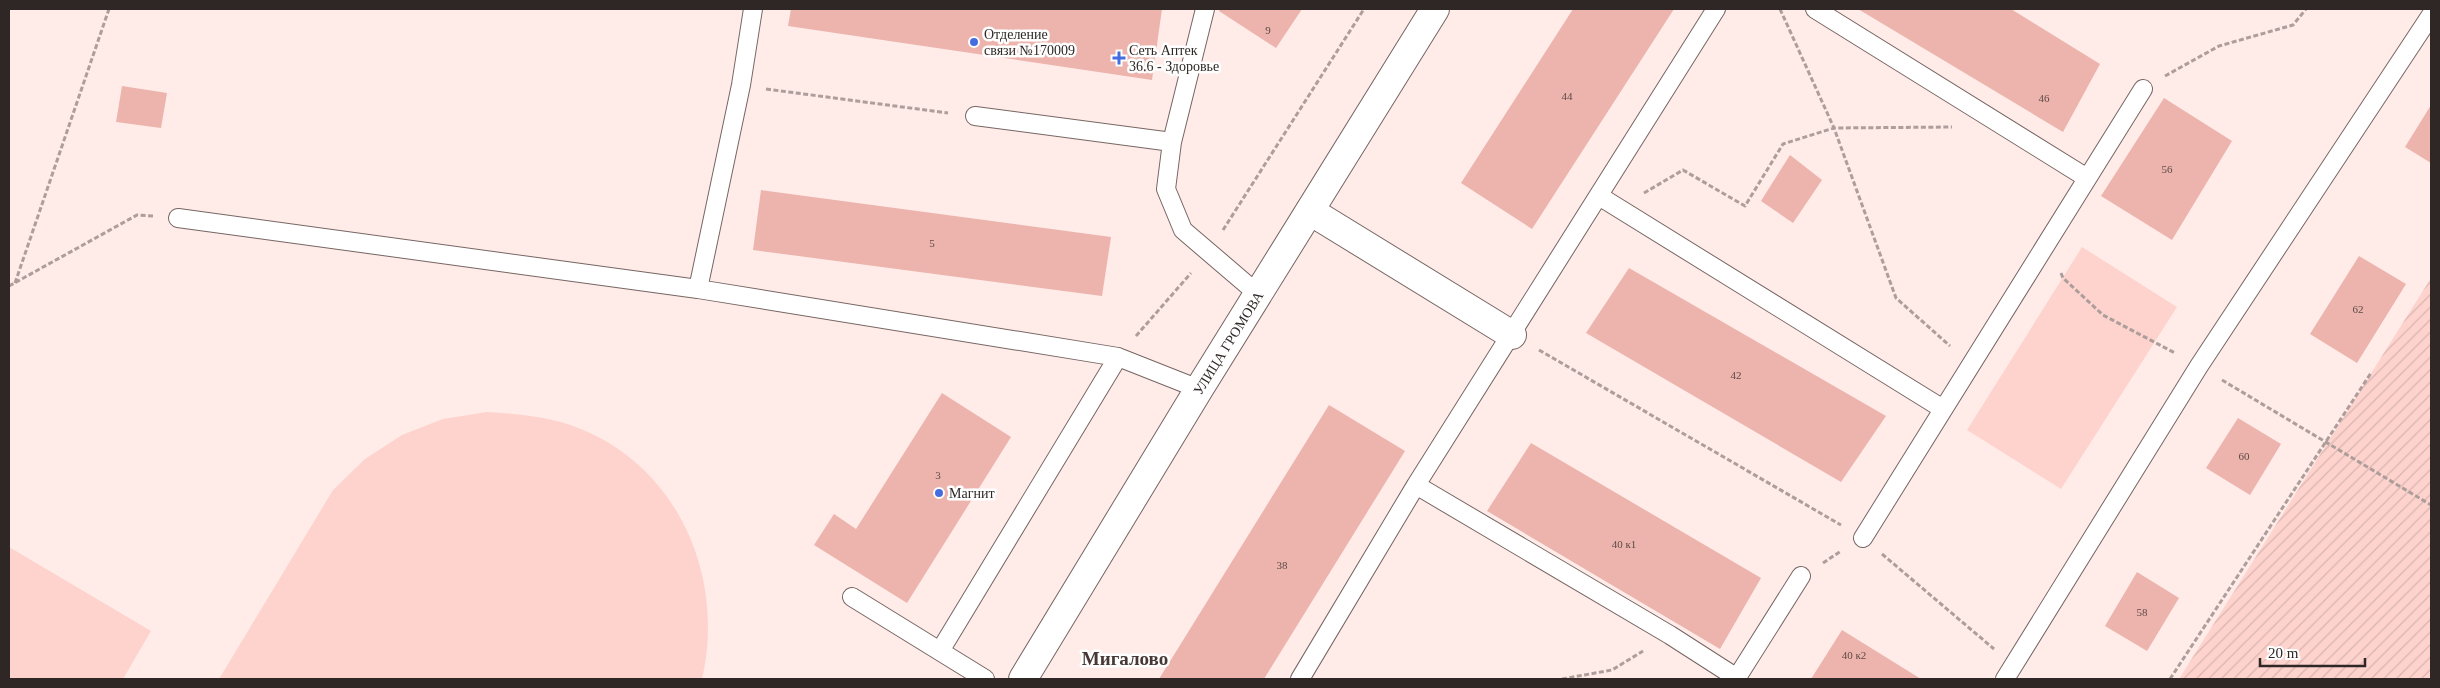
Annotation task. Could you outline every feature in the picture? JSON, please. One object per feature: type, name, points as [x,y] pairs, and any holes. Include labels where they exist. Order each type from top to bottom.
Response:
[{"type":"street","name":"УЛИЦА ГРОМОВА","points":[[1023,679],[1199,389],[1435,9]]},
{"type":"street","points":[[1310,211],[1512,335]]},
{"type":"lane","points":[[698,289],[741,85],[753,9]]},
{"type":"lane","points":[[1205,9],[1172,142],[1166,189],[1183,230],[1258,295]]},
{"type":"lane","points":[[1300,679],[1416,485],[1716,9]]},
{"type":"lane","points":[[1815,9],[2087,178]]},
{"type":"lane","points":[[2010,672],[2199,366],[2426,33],[2431,14]]},
{"type":"lane","points":[[1862,538],[2143,89]]},
{"type":"lane","points":[[975,116],[1172,142]]},
{"type":"lane","points":[[1599,196],[1943,409]]},
{"type":"lane","points":[[178,218],[698,289],[1118,357],[1199,389]]},
{"type":"lane","points":[[940,651],[1118,357]]},
{"type":"lane","points":[[1416,485],[1670,635],[1736,678],[1801,576]]},
{"type":"lane","points":[[852,597],[985,679]]},
{"type":"path","points":[[15,283],[109,9]]},
{"type":"path","points":[[1118,357],[1209,253],[1364,9]]},
{"type":"path","points":[[1780,9],[1834,128],[1896,298],[1970,365]]},
{"type":"path","points":[[2143,89],[2219,46],[2293,25],[2306,9]]},
{"type":"path","points":[[741,85],[975,116]]},
{"type":"path","points":[[1620,208],[1683,170],[1745,206],[1783,144],[1834,128],[2005,127]]},
{"type":"path","points":[[9,286],[137,215],[178,218]]},
{"type":"path","points":[[2046,243],[2063,278],[2104,315],[2199,366],[2431,505]]},
{"type":"path","points":[[1512,335],[1862,538],[2010,672]]},
{"type":"path","points":[[2170,679],[2325,440],[2371,373]]},
{"type":"path","points":[[1801,576],[1862,538]]},
{"type":"path","points":[[1562,679],[1612,670],[1670,635]]},
{"type":"shaded area","points":[[2082,247],[2177,307],[2061,489],[1967,430]]},
{"type":"shaded area","points":[[2431,278],[2431,679],[2179,679]]},
{"type":"shaded area","points":[[487,412],[541,418],[573,426],[609,443],[640,467],[666,495],[686,528],[699,563],[707,601],[708,640],[702,679],[219,679],[333,490],[365,459],[402,435],[443,419]]},
{"type":"shaded area","points":[[9,547],[151,631],[123,679],[9,679]]},
{"type":"building","points":[[791,9],[1162,9],[1152,80],[788,26]]},
{"type":"building","points":[[1220,9],[1302,9],[1276,48],[1219,11]]},
{"type":"building","points":[[1573,9],[1674,9],[1532,229],[1461,183]]},
{"type":"building","points":[[1858,9],[2011,9],[2100,64],[2063,132]]},
{"type":"building","points":[[122,86],[167,93],[161,128],[116,122]]},
{"type":"building","points":[[2164,98],[2232,141],[2172,240],[2101,196]]},
{"type":"building","points":[[2431,105],[2431,163],[2405,147]]},
{"type":"building","points":[[1790,155],[1822,180],[1793,223],[1761,201]]},
{"type":"building","points":[[761,190],[1111,237],[1102,296],[753,250]]},
{"type":"building","points":[[2359,256],[2406,284],[2357,363],[2310,334]]},
{"type":"building","points":[[1629,268],[1886,416],[1841,482],[1586,333]]},
{"type":"building","points":[[942,393],[1011,437],[907,603],[814,545],[834,514],[856,529]]},
{"type":"building","points":[[1329,405],[1405,451],[1264,679],[1159,679]]},
{"type":"building","points":[[2238,418],[2281,444],[2250,495],[2206,468]]},
{"type":"building","points":[[1531,443],[1761,578],[1720,649],[1487,511]]},
{"type":"building","points":[[2137,572],[2179,598],[2147,651],[2105,626]]},
{"type":"building","points":[[1842,630],[1921,679],[1811,679]]},
{"type":"place","name":"Отделение связи №170009","points":[[974,42]]},
{"type":"place","name":"Сеть Аптек 36.6 - Здоровье","points":[[1119,58]]},
{"type":"place","name":"Магнит","points":[[939,493]]},
{"type":"district","name":"Мигалово","points":[[1125,658]]}]
